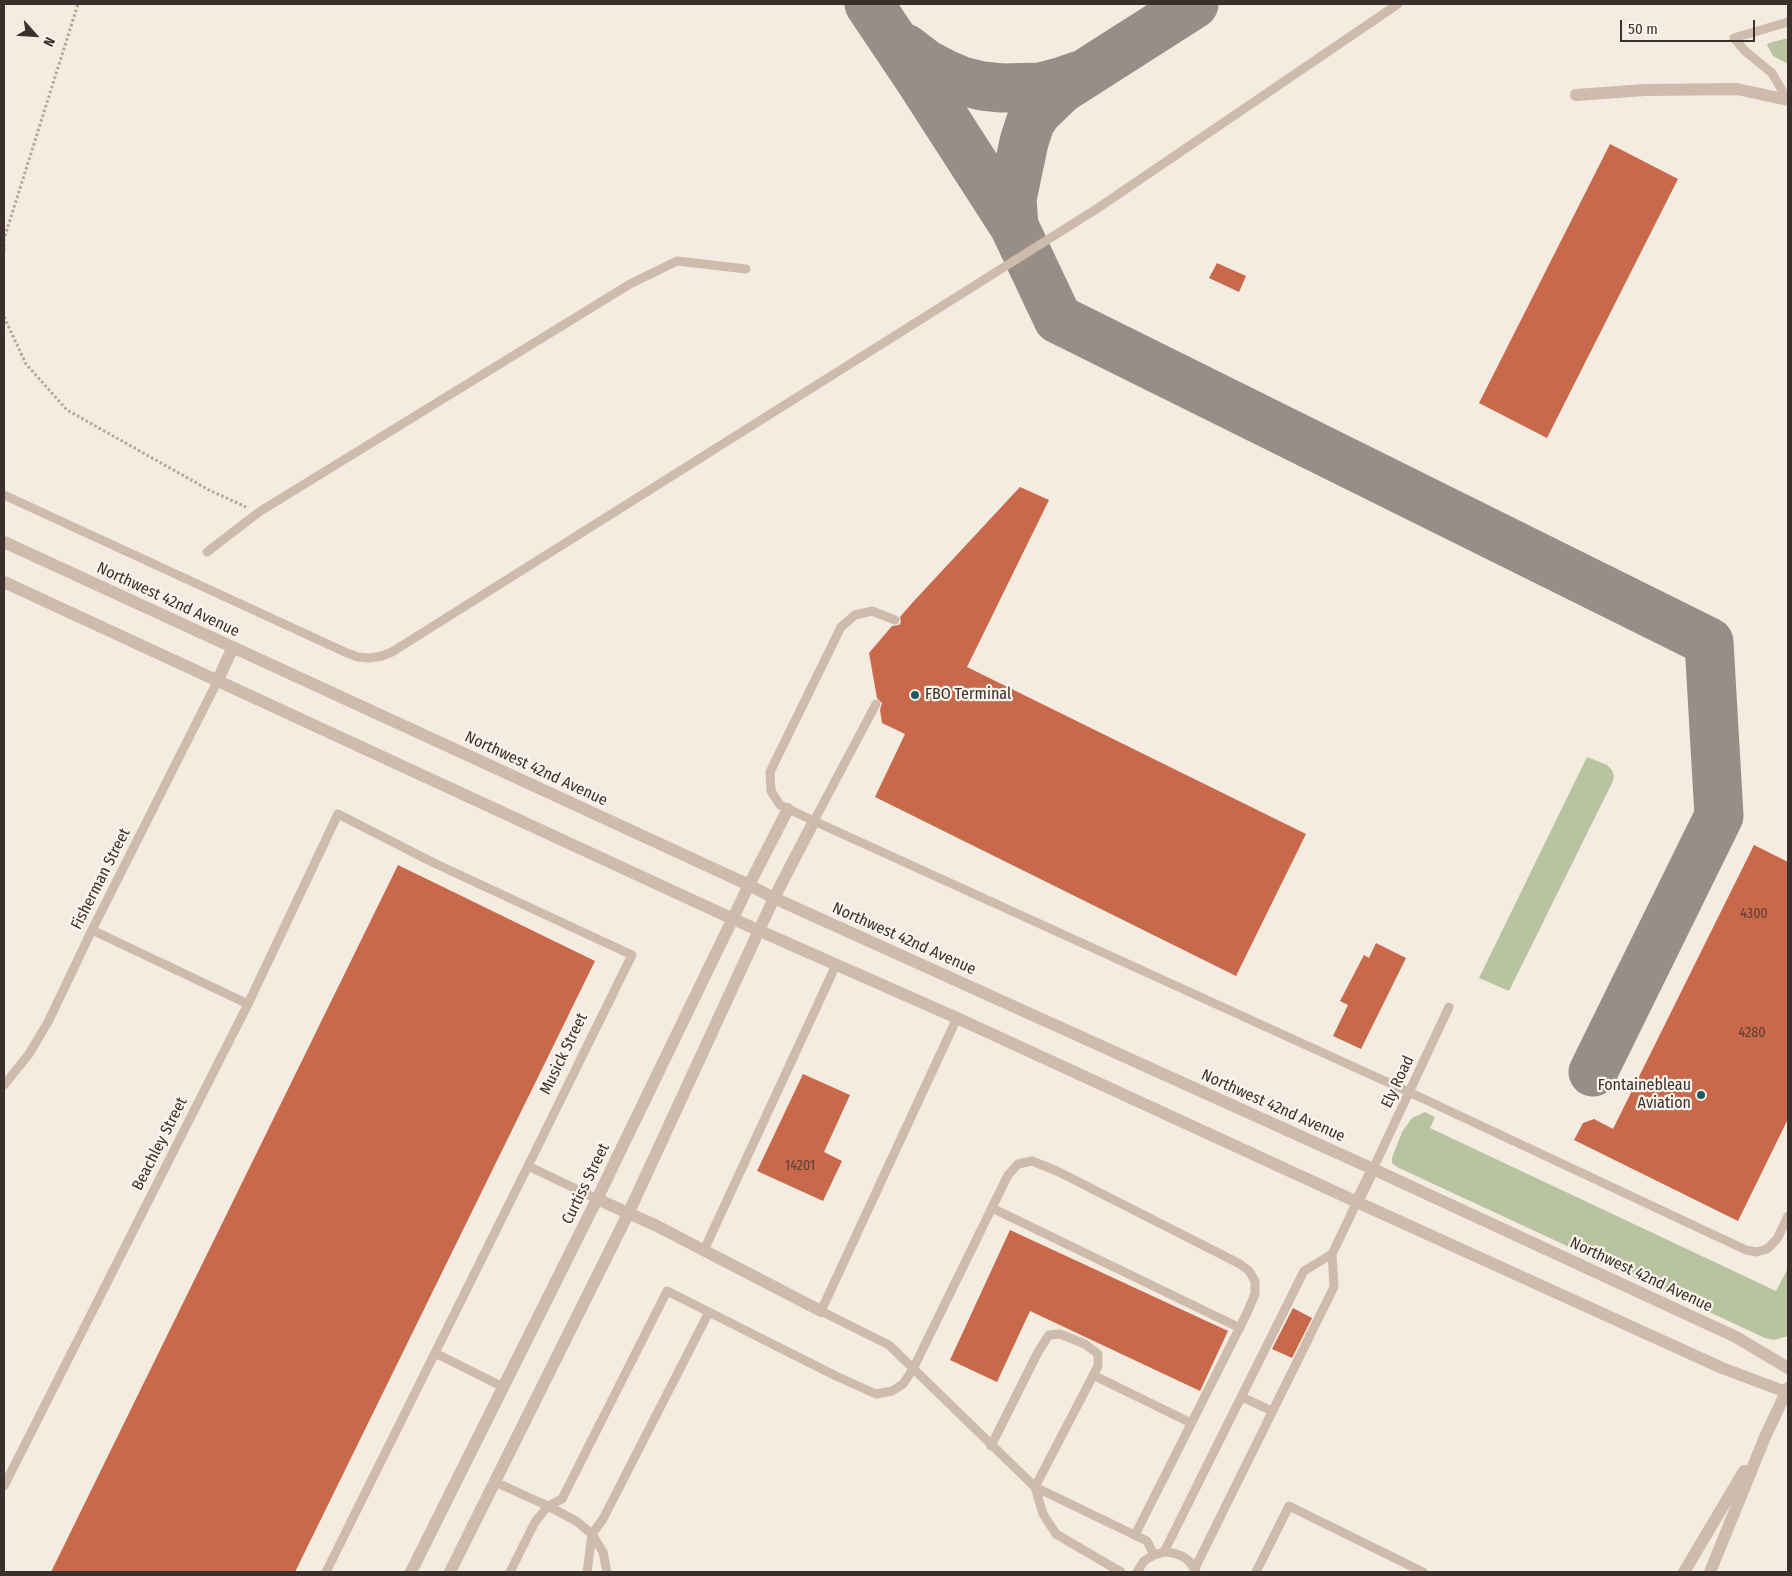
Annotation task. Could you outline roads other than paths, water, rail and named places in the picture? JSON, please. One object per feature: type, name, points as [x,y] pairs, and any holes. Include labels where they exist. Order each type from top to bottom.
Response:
[{"type":"street","points":[[1576,95],[1645,90],[1737,89],[1788,100]]},
{"type":"street","name":"Northwest 42nd Avenue","points":[[4,542],[774,898],[1373,1169],[1736,1337],[1788,1368]]},
{"type":"street","points":[[4,582],[759,930],[958,1018],[1704,1360],[1788,1391],[1765,1437],[1710,1572]]},
{"type":"street","points":[[218,682],[233,647]]},
{"type":"street","name":"Curtiss Street","points":[[411,1572],[597,1199],[749,885],[788,809]]},
{"type":"street","points":[[450,1572],[629,1212],[774,898],[814,822]]},
{"type":"street","points":[[1356,1202],[1373,1169]]},
{"type":"street","points":[[597,1199],[629,1212],[820,1311]]},
{"type":"street","points":[[1684,1572],[1765,1437]]},
{"type":"lane","points":[[4,496],[347,653],[369,658],[382,656],[392,652],[1090,213],[1398,4]]},
{"type":"lane","points":[[1788,22],[1734,38],[1745,51],[1772,73],[1788,100]]},
{"type":"lane","points":[[207,552],[259,512],[630,284],[677,261],[746,269]]},
{"type":"lane","points":[[895,620],[872,612],[855,615],[841,627],[770,772],[771,791],[780,805],[899,861],[1410,1092],[1746,1250],[1757,1252],[1767,1249],[1777,1239],[1788,1216]]},
{"type":"lane","name":"Fisherman Street","points":[[4,1085],[29,1054],[48,1022],[92,930],[218,682]]},
{"type":"lane","points":[[814,822],[876,704]]},
{"type":"lane","name":"Beachley Street","points":[[4,1486],[248,1004],[338,814]]},
{"type":"lane","name":"Musick Street","points":[[338,814],[434,863],[632,955],[528,1166]]},
{"type":"lane","points":[[92,930],[248,1004]]},
{"type":"lane","points":[[704,1250],[836,965]]},
{"type":"lane","name":"Ely Road","points":[[1373,1169],[1449,1007]]},
{"type":"lane","points":[[958,1018],[820,1311],[889,1345],[1035,1487],[1147,1541],[1154,1555]]},
{"type":"lane","points":[[510,1572],[535,1522],[548,1506],[562,1499],[667,1291],[836,1376],[876,1394],[892,1391],[902,1384],[913,1369],[1008,1175],[1018,1164],[1032,1161],[1057,1171],[1231,1260],[1249,1271],[1255,1281],[1255,1294],[1240,1328],[1135,1535]]},
{"type":"lane","points":[[326,1572],[528,1166],[597,1199]]},
{"type":"lane","points":[[1195,1570],[1334,1287],[1332,1254],[1356,1202]]},
{"type":"lane","points":[[992,1208],[1240,1328]]},
{"type":"lane","points":[[1164,1552],[1304,1271],[1332,1254]]},
{"type":"lane","points":[[587,1572],[592,1534],[603,1519],[709,1312]]},
{"type":"lane","points":[[991,1446],[1038,1352],[1049,1335],[1060,1334],[1085,1344],[1098,1354],[1098,1366],[1035,1487],[1043,1514],[1056,1534],[1121,1572]]},
{"type":"lane","points":[[435,1354],[503,1387]]},
{"type":"lane","points":[[1093,1375],[1191,1423]]},
{"type":"lane","points":[[1242,1396],[1272,1411]]},
{"type":"lane","points":[[495,1482],[576,1521],[592,1534],[604,1552],[607,1572]]},
{"type":"lane","points":[[1256,1572],[1289,1506],[1423,1572]]},
{"type":"lane","points":[[1137,1572],[1144,1561],[1164,1552],[1182,1556],[1189,1561],[1195,1570]]},
{"type":"place","name":"FBO Terminal","points":[[915,695]]},
{"type":"place","name":"Fontainebleau Aviation","points":[[1701,1095]]}]
